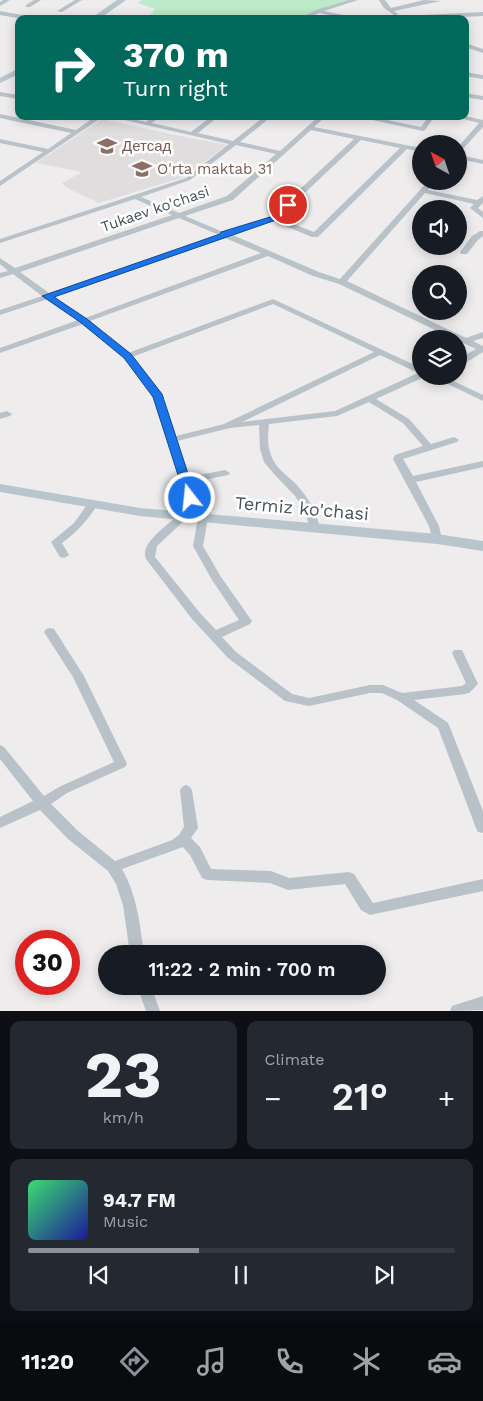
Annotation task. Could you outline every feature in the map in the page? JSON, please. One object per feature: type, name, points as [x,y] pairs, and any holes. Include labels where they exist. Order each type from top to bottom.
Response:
[{"type":"main road","points":[[100,15],[122,0]]},
{"type":"main road","points":[[108,15],[130,0]]},
{"type":"main road","points":[[0,75],[15,66]]},
{"type":"main road","points":[[0,81],[15,72]]},
{"type":"main road","name":"Termiz ko'chasi","points":[[0,488],[140,512],[436,539],[483,546]]},
{"type":"street","points":[[0,4],[7,0]]},
{"type":"street","points":[[28,6],[38,0]]},
{"type":"street","points":[[60,11],[80,0]]},
{"type":"street","points":[[310,15],[355,0]]},
{"type":"street","points":[[382,0],[385,6],[399,15]]},
{"type":"street","points":[[390,10],[424,2],[438,1]]},
{"type":"street","points":[[318,11],[338,15]]},
{"type":"street","points":[[0,13],[15,16]]},
{"type":"street","points":[[463,15],[483,14]]},
{"type":"street","points":[[469,46],[483,51]]},
{"type":"street","points":[[469,75],[483,77]]},
{"type":"street","points":[[0,94],[15,96]]},
{"type":"street","points":[[469,96],[483,98]]},
{"type":"street","points":[[0,116],[15,119]]},
{"type":"street","points":[[468,140],[483,122],[469,119]]},
{"type":"street","points":[[19,120],[76,132]]},
{"type":"street","points":[[0,184],[95,120]]},
{"type":"street","points":[[128,120],[282,152]]},
{"type":"street","points":[[147,124],[152,120]]},
{"type":"street","points":[[192,134],[211,120]]},
{"type":"street","points":[[0,241],[188,179],[264,120]]},
{"type":"street","name":"Tukaev ko'chasi","points":[[0,276],[230,198],[319,120]]},
{"type":"street","points":[[379,120],[422,128],[429,120]]},
{"type":"street","points":[[310,128],[412,148]]},
{"type":"street","points":[[0,313],[273,219],[359,138]]},
{"type":"street","points":[[0,141],[48,151]]},
{"type":"street","points":[[273,219],[315,235],[406,147]]},
{"type":"street","points":[[468,160],[483,162]]},
{"type":"street","points":[[0,174],[11,177]]},
{"type":"street","points":[[342,282],[424,191],[481,201]]},
{"type":"street","points":[[136,197],[266,254],[342,282],[442,330]]},
{"type":"street","points":[[481,201],[474,208],[483,216]]},
{"type":"street","points":[[467,248],[475,238],[483,233]]},
{"type":"street","points":[[1,351],[266,254]]},
{"type":"street","points":[[0,260],[47,296],[84,320],[127,356],[158,397],[186,481],[198,546],[216,578],[246,621],[214,636]]},
{"type":"street","points":[[127,356],[273,301],[412,367]]},
{"type":"street","points":[[467,340],[483,335]]},
{"type":"street","points":[[467,342],[482,350]]},
{"type":"street","points":[[467,358],[482,350]]},
{"type":"street","points":[[172,439],[227,426],[380,352]]},
{"type":"street","points":[[227,426],[337,414],[412,379]]},
{"type":"street","points":[[454,385],[483,398]]},
{"type":"street","points":[[371,399],[406,421],[429,447]]},
{"type":"street","points":[[264,423],[264,448],[267,458],[274,469],[305,502],[312,516],[315,528]]},
{"type":"street","points":[[436,539],[434,526],[428,511],[398,457],[454,440]]},
{"type":"street","points":[[410,480],[483,464]]},
{"type":"street","points":[[186,481],[225,473]]},
{"type":"street","points":[[64,555],[56,542],[74,530],[84,520],[94,504]]},
{"type":"street","points":[[192,517],[152,545],[150,557],[214,636],[232,655],[289,698],[309,702],[370,689],[383,689],[401,697],[443,725],[483,828]]},
{"type":"street","points":[[0,823],[42,803],[63,790],[120,764],[78,676],[50,632]]},
{"type":"street","points":[[401,697],[465,690],[470,687],[472,684],[458,653]]},
{"type":"street","points":[[0,750],[42,803],[73,835],[113,867],[122,882],[130,906],[136,945]]},
{"type":"street","points":[[113,867],[177,844],[184,839],[191,828],[186,790]]},
{"type":"street","points":[[184,839],[195,851],[207,874],[271,877],[288,884],[349,878],[366,906],[375,910],[483,885]]},
{"type":"street","points":[[147,995],[153,1011]]},
{"type":"street","points":[[457,1011],[483,1003]]},
{"type":"shaded area","points":[[100,120],[227,145],[184,177],[99,203],[67,188],[62,183],[82,172],[36,163]]},
{"type":"green space","points":[[142,0],[352,0],[307,15],[150,15],[155,9],[138,3]]},
{"type":"place","name":"Детсад","points":[[107,146]]},
{"type":"place","name":"O'rta maktab 31","points":[[142,169]]},
{"type":"route","points":[[190,498],[158,397],[127,356],[84,320],[47,296],[226,235],[224,234],[273,219],[288,205]]}]
